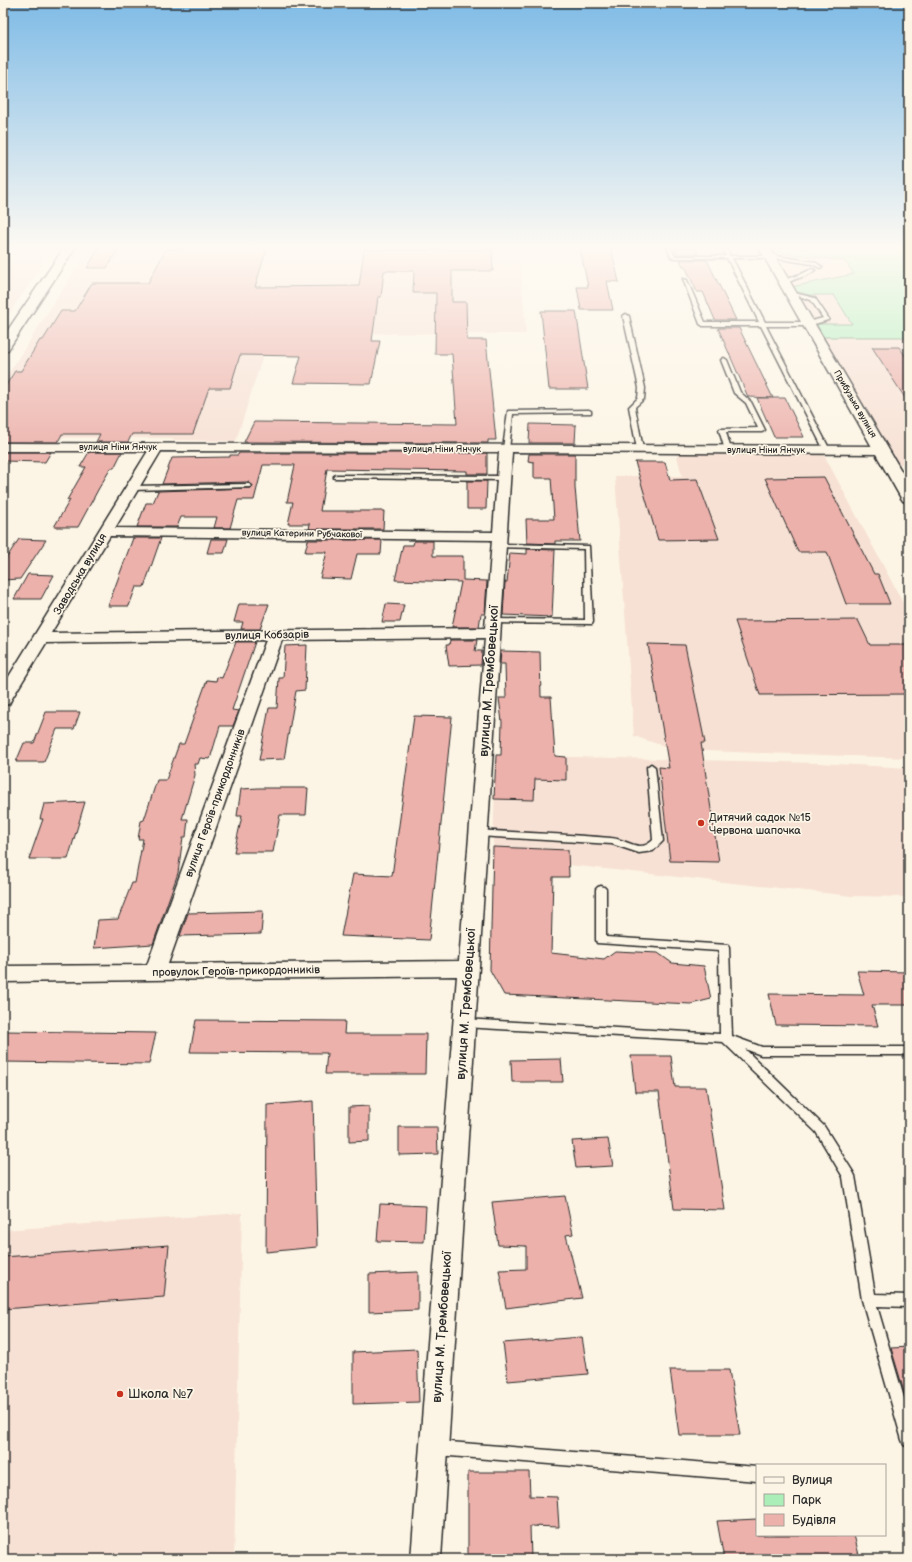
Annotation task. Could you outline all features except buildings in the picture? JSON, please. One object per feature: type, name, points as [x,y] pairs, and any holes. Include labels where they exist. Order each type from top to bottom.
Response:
[{"type":"street","points":[[3,347],[21,321]]},
{"type":"street","name":"Прибузька вулиця","points":[[806,321],[909,498]]},
{"type":"street","name":"вулиця Ніни Янчук","points":[[3,447],[881,450]]},
{"type":"street","name":"Заводська вулиця","points":[[3,700],[157,447]]},
{"type":"street","name":"вулиця М. Трембовецької","points":[[426,1559],[506,449]]},
{"type":"street","name":"вулиця Катерини Рубчакової","points":[[106,532],[499,541]]},
{"type":"street","name":"вулиця Кобзарів","points":[[41,638],[276,635],[493,627]]},
{"type":"street","name":"вулиця Героїв-прикордонників","points":[[154,972],[276,635]]},
{"type":"street","name":"провулок Героїв-прикордонників","points":[[3,974],[468,968]]},
{"type":"lane","points":[[627,321],[642,388],[641,399],[632,407],[640,449]]},
{"type":"lane","points":[[703,321],[704,324],[808,324],[819,321]]},
{"type":"lane","points":[[760,321],[827,450]]},
{"type":"lane","points":[[724,360],[737,393],[748,402],[762,430],[722,430],[728,450]]},
{"type":"lane","points":[[506,449],[510,412],[589,412]]},
{"type":"lane","points":[[336,477],[504,478]]},
{"type":"lane","points":[[132,488],[249,486]]},
{"type":"lane","points":[[493,627],[588,622],[587,547],[499,541]]},
{"type":"lane","points":[[478,833],[613,841],[639,850],[650,849],[658,841],[651,766]]},
{"type":"lane","points":[[601,889],[601,940],[724,948],[726,1038],[820,1129],[850,1176],[869,1300],[909,1440]]},
{"type":"lane","points":[[464,1023],[726,1038],[761,1051],[909,1051]]},
{"type":"lane","points":[[869,1300],[909,1301]]},
{"type":"lane","points":[[434,1448],[756,1474]]},
{"type":"shaded area","points":[[42,321],[525,321],[526,334],[270,333],[236,441],[174,440],[166,438],[10,437],[3,435],[3,382]]},
{"type":"shaded area","points":[[811,321],[851,321],[853,324],[813,324]]},
{"type":"shaded area","points":[[821,337],[909,337],[909,464],[895,464]]},
{"type":"shaded area","points":[[676,452],[823,453],[909,614],[909,758],[675,750],[634,736],[615,476],[682,476]]},
{"type":"shaded area","name":"Дитячий садок №15 Червона шапочка","points":[[496,755],[819,763],[909,768],[909,897],[852,896],[569,865],[568,850],[493,847]]},
{"type":"shaded area","name":"Школа №7","points":[[242,1213],[234,1559],[3,1559],[3,1230]]},
{"type":"green space","points":[[850,321],[909,321],[909,337],[821,337],[813,324],[852,324]]},
{"type":"place","name":"Дитячий садок №15 Червона шапочка","points":[[701,823]]},
{"type":"place","name":"Школа №7","points":[[120,1394]]}]
